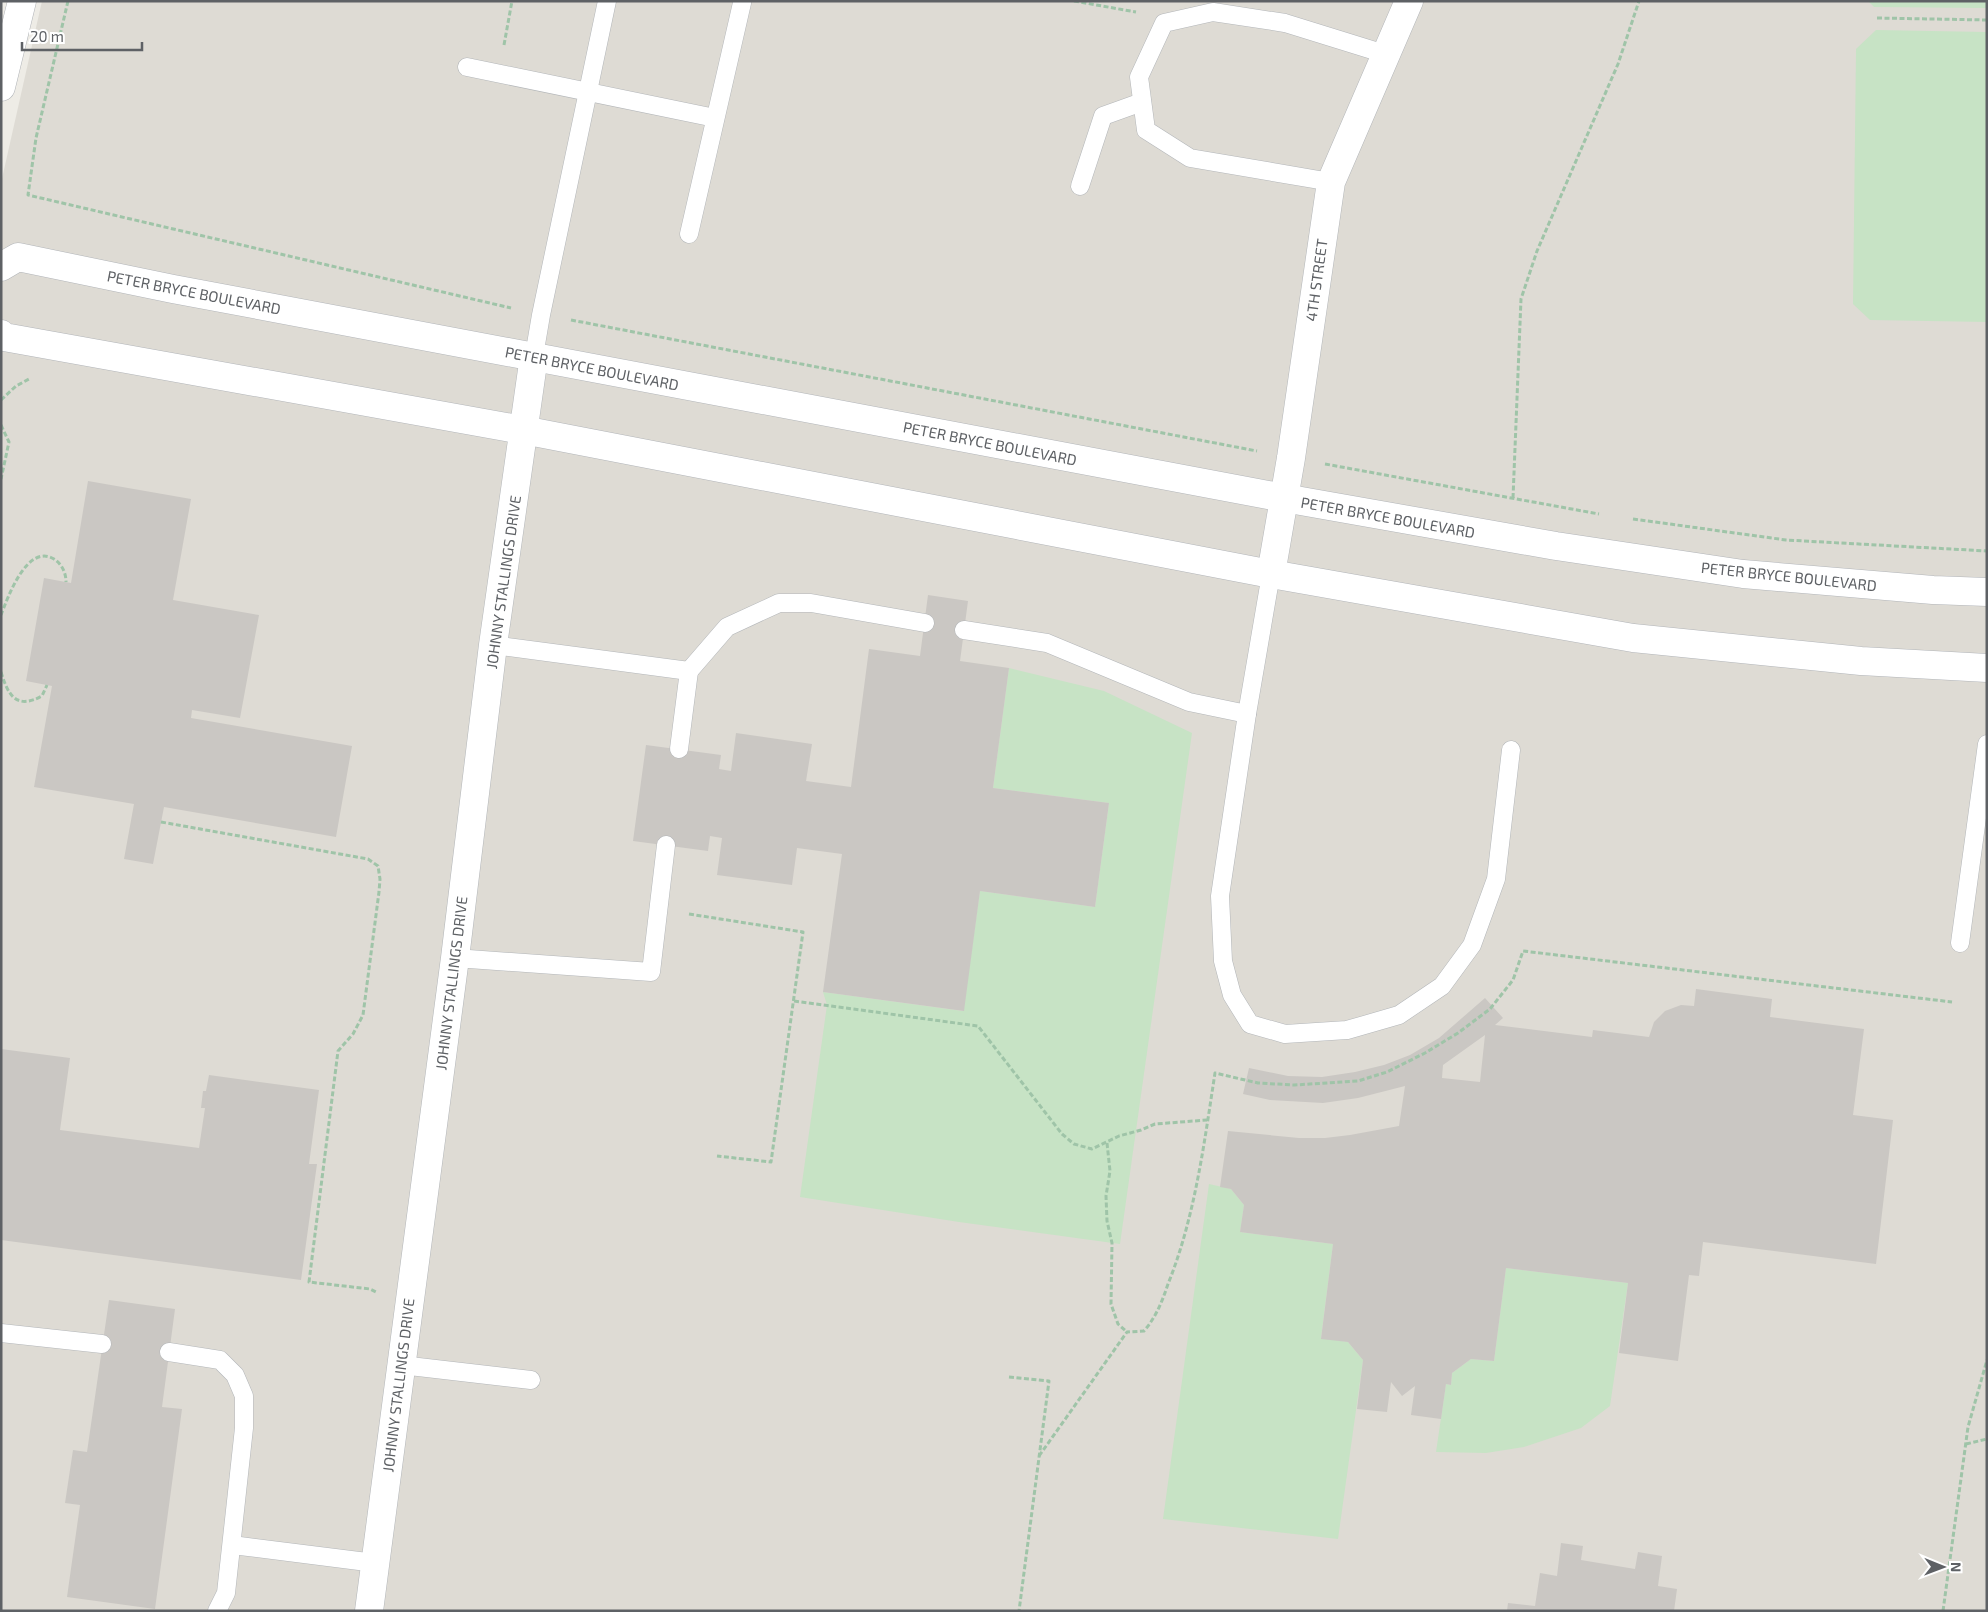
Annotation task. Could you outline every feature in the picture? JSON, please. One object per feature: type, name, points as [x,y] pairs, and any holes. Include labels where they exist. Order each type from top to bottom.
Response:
[{"type":"street","points":[[1,87],[22,1]]},
{"type":"street","name":"4TH STREET","points":[[1271,574],[1291,458],[1331,182],[1409,1]]},
{"type":"street","name":"PETER BRYCE BOULEVARD","points":[[1,267],[18,258],[183,291],[1284,498],[1556,546],[1743,574],[1933,590],[1987,592]]},
{"type":"street","points":[[1,334],[4,337],[14,339],[524,430],[1271,574],[1633,638],[1861,661],[1987,668]]},
{"type":"street","name":"JOHNNY STALLINGS DRIVE","points":[[369,1611],[493,645],[534,356]]},
{"type":"lane","points":[[534,356],[607,1]]},
{"type":"lane","points":[[689,234],[742,3]]},
{"type":"lane","points":[[1331,182],[1190,158],[1146,130],[1139,77],[1164,23],[1214,12],[1285,23],[1385,54]]},
{"type":"lane","points":[[467,67],[715,118]]},
{"type":"lane","points":[[1080,186],[1103,116],[1142,102]]},
{"type":"lane","points":[[1271,574],[1247,714],[1220,896],[1224,961],[1232,996],[1250,1024],[1285,1034],[1347,1030],[1399,1015],[1442,986],[1472,946],[1496,880],[1511,750]]},
{"type":"lane","points":[[679,749],[689,671],[727,627],[780,603],[811,604],[925,623]]},
{"type":"lane","points":[[964,630],[1047,643],[1190,702],[1247,714]]},
{"type":"lane","points":[[493,645],[689,671]]},
{"type":"lane","points":[[1960,943],[1987,744]]},
{"type":"lane","points":[[454,958],[651,972],[666,846]]},
{"type":"lane","points":[[1,1333],[102,1344]]},
{"type":"lane","points":[[169,1352],[220,1360],[235,1375],[244,1396],[244,1428],[226,1593],[217,1611]]},
{"type":"lane","points":[[401,1365],[448,1372],[531,1380]]},
{"type":"lane","points":[[232,1545],[375,1563]]},
{"type":"path","points":[[68,1],[36,138],[28,194],[541,315],[1606,516]]},
{"type":"path","points":[[498,74],[512,1]]},
{"type":"path","points":[[1074,1],[1140,13]]},
{"type":"path","points":[[1513,498],[1521,299],[1537,251],[1618,64],[1639,1]]},
{"type":"path","points":[[1877,18],[1987,20]]},
{"type":"path","points":[[1,426],[9,442],[1,479]]},
{"type":"path","points":[[1624,518],[1786,540],[1987,552]]},
{"type":"path","points":[[1,615],[7,598],[26,564],[38,556],[52,558],[58,562],[66,576],[66,582]]},
{"type":"path","points":[[1,672],[7,690],[19,701],[25,702],[42,696],[47,685]]},
{"type":"path","points":[[161,822],[368,859],[378,866],[379,892],[363,1015],[353,1034],[338,1051],[309,1282],[370,1289],[409,1306]]},
{"type":"path","points":[[690,905],[689,914],[803,932],[771,1162],[717,1156]]},
{"type":"path","points":[[1107,1144],[1110,1171],[1106,1196],[1107,1220],[1112,1243],[1111,1304],[1118,1324],[1127,1332],[1144,1331],[1155,1318],[1179,1258],[1190,1217],[1215,1073],[1258,1083],[1294,1085],[1358,1081],[1387,1072],[1425,1053],[1458,1033],[1490,1009],[1513,980],[1523,951],[1952,1002]]},
{"type":"path","points":[[794,1001],[978,1026],[1062,1134],[1074,1144],[1092,1149],[1107,1144],[1119,1136],[1155,1124],[1208,1120]]},
{"type":"path","points":[[1039,1456],[1127,1332]]},
{"type":"path","points":[[1943,1611],[1968,1427],[1987,1360]]},
{"type":"path","points":[[1009,1377],[1049,1381],[1019,1611]]},
{"type":"path","points":[[1966,1444],[1987,1439]]},
{"type":"shaded area","points":[[42,1],[1987,1],[1987,1611],[1,1611],[1,183]]},
{"type":"green space","points":[[1868,1],[1987,1],[1987,8],[1874,7]]},
{"type":"green space","points":[[1876,30],[1987,32],[1987,322],[1870,320],[1853,304],[1856,49]]},
{"type":"green space","points":[[1009,668],[1104,691],[1192,733],[1120,1244],[959,1222],[800,1197],[827,1005],[823,992],[963,1011],[980,891],[1095,907],[1109,803],[993,788]]},
{"type":"green space","points":[[1209,1184],[1231,1189],[1244,1205],[1240,1232],[1333,1244],[1321,1338],[1348,1342],[1363,1360],[1338,1539],[1163,1519]]},
{"type":"green space","points":[[1506,1268],[1628,1283],[1610,1406],[1581,1428],[1524,1447],[1486,1453],[1436,1452],[1446,1384],[1451,1385],[1452,1373],[1471,1359],[1494,1361]]},
{"type":"building","points":[[88,481],[191,499],[173,600],[259,615],[240,718],[192,710],[191,718],[352,746],[336,837],[164,807],[153,864],[124,859],[134,804],[34,787],[52,686],[26,681],[44,578],[71,583]]},
{"type":"building","points":[[928,595],[968,601],[960,661],[1009,668],[993,788],[1109,803],[1095,907],[980,891],[964,1011],[823,992],[842,854],[797,848],[792,885],[717,875],[722,838],[710,836],[708,851],[633,841],[646,745],[721,755],[719,769],[731,771],[736,733],[812,744],[806,781],[851,787],[869,649],[920,656]]},
{"type":"building","points":[[1696,989],[1772,999],[1770,1017],[1864,1029],[1853,1115],[1893,1120],[1876,1264],[1703,1242],[1699,1276],[1689,1275],[1678,1361],[1619,1353],[1628,1283],[1506,1268],[1494,1361],[1471,1359],[1452,1373],[1451,1385],[1446,1384],[1441,1419],[1411,1415],[1415,1386],[1402,1396],[1391,1382],[1387,1412],[1357,1409],[1363,1360],[1348,1342],[1321,1339],[1333,1244],[1240,1232],[1244,1205],[1231,1189],[1220,1187],[1228,1131],[1299,1138],[1325,1138],[1399,1126],[1405,1086],[1358,1098],[1323,1103],[1270,1100],[1243,1094],[1249,1068],[1288,1076],[1322,1077],[1384,1065],[1410,1055],[1439,1038],[1485,998],[1503,1018],[1495,1025],[1592,1037],[1593,1030],[1649,1037],[1654,1022],[1665,1011],[1681,1005],[1694,1006]],"holes":[[[1485,1035],[1480,1082],[1442,1078],[1443,1065]]]},
{"type":"building","points":[[1,1049],[70,1058],[60,1130],[199,1148],[205,1108],[201,1108],[203,1091],[206,1091],[209,1075],[319,1090],[309,1164],[317,1164],[301,1280],[1,1240]]},
{"type":"building","points":[[109,1300],[175,1309],[162,1407],[182,1409],[155,1609],[67,1597],[80,1505],[65,1503],[73,1450],[87,1452]]},
{"type":"building","points":[[1561,1543],[1583,1546],[1581,1560],[1635,1569],[1638,1552],[1662,1556],[1658,1586],[1677,1589],[1674,1611],[1507,1611],[1508,1603],[1535,1606],[1540,1573],[1557,1576]]}]
